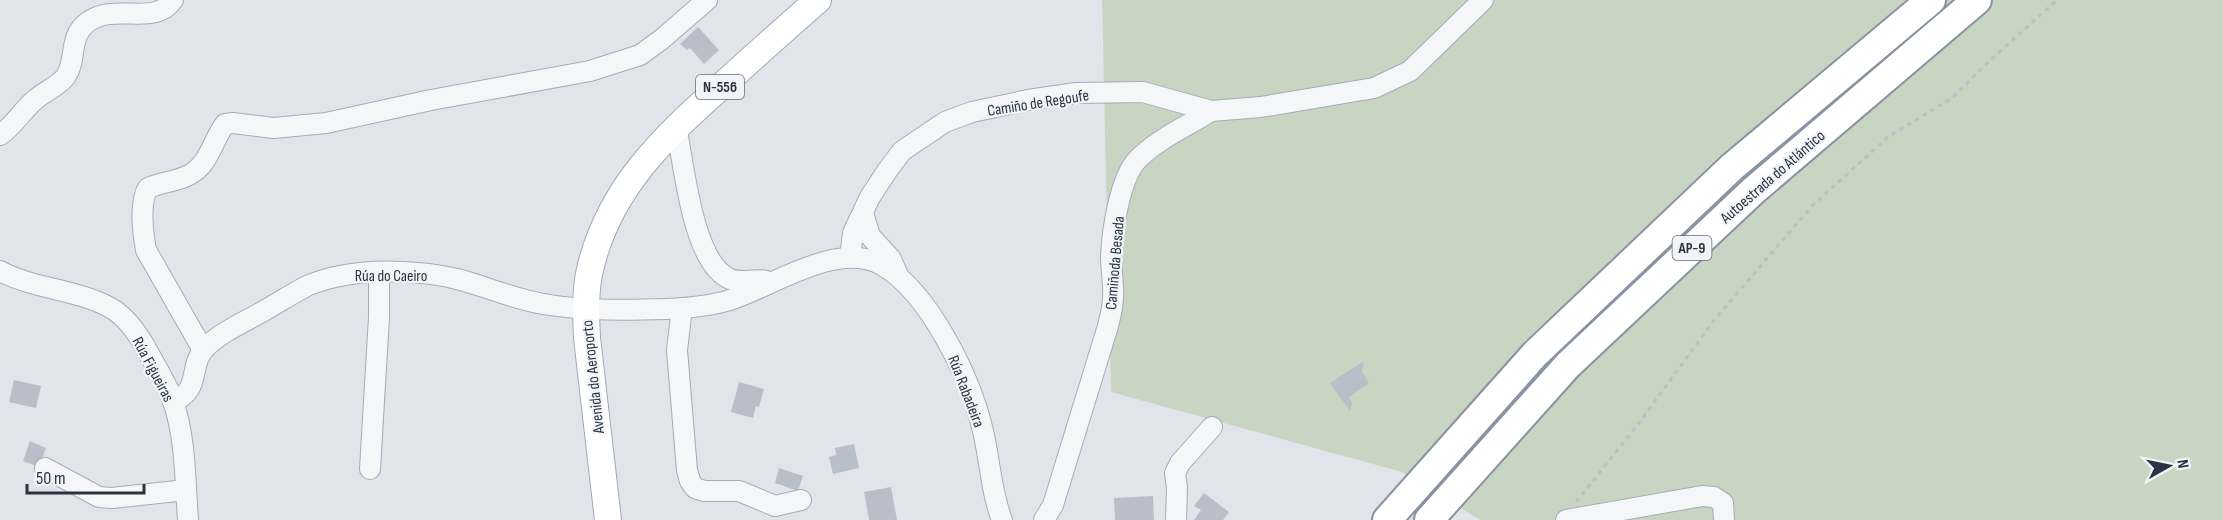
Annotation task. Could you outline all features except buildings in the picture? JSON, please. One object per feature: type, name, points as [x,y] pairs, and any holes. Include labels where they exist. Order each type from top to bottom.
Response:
[{"type":"highway","name":"Autoestrada do Atlántico","points":[[1387,520],[1535,354],[1732,167],[1931,0]]},
{"type":"highway","name":"Autoestrada do Atlántico","points":[[1429,520],[1568,365],[1753,191],[1977,0]]},
{"type":"main road","name":"Avenida do Aeroporto","points":[[608,520],[586,338],[585,308],[589,275],[602,232],[616,202],[647,157],[676,126],[818,0]]},
{"type":"street","points":[[0,135],[35,99],[65,78],[76,38],[84,24],[98,15],[116,12],[149,14],[162,11],[173,0]]},
{"type":"street","points":[[173,402],[189,392],[203,350],[146,250],[143,200],[148,188],[188,176],[196,171],[213,148],[225,124],[274,128],[326,123],[431,100],[590,71],[640,55],[707,0]]},
{"type":"street","name":"Camiño de Regoufe","points":[[850,257],[853,233],[886,171],[902,151],[945,122],[972,112],[1076,93],[1143,92],[1211,111],[1247,109],[1374,88],[1410,71],[1483,0]]},
{"type":"street","name":"Camiñoda Besada","points":[[1044,520],[1053,505],[1108,326],[1113,298],[1113,247],[1116,220],[1125,183],[1136,161],[1161,138],[1186,127],[1211,111]]},
{"type":"street","name":"Rúa Rabadeira","points":[[676,126],[693,219],[709,256],[727,278],[735,281],[775,282]]},
{"type":"street","name":"Rúa Rabadeira","points":[[862,213],[870,236],[891,259],[899,279]]},
{"type":"street","name":"Rúa Rabadeira","points":[[585,308],[682,309],[713,305],[816,265],[850,257],[858,257],[882,266],[914,294],[936,321],[954,356],[983,429],[1002,520]]},
{"type":"street","name":"Rúa Figueiras","points":[[0,271],[25,281],[91,299],[111,308],[129,322],[144,343],[173,402],[179,425],[188,520]]},
{"type":"street","points":[[370,469],[379,317],[379,272]]},
{"type":"street","name":"Rúa do Caeiro","points":[[203,350],[222,335],[309,285],[335,277],[379,272],[454,278],[547,305],[585,308]]},
{"type":"street","points":[[682,309],[677,350],[678,373],[690,481],[695,488],[704,491],[739,491],[775,506],[801,500]]},
{"type":"street","points":[[1176,520],[1175,472],[1180,463],[1212,427]]},
{"type":"street","points":[[45,468],[99,497],[112,498],[186,490]]},
{"type":"street","points":[[1570,515],[1702,496],[1714,497],[1723,503],[1724,520]]},
{"type":"path","points":[[1570,515],[1715,319],[1812,205],[1888,137],[1952,98],[2057,0]]},
{"type":"green space","points":[[1102,0],[2223,0],[2223,520],[1480,520],[1402,472],[1111,392]]}]
